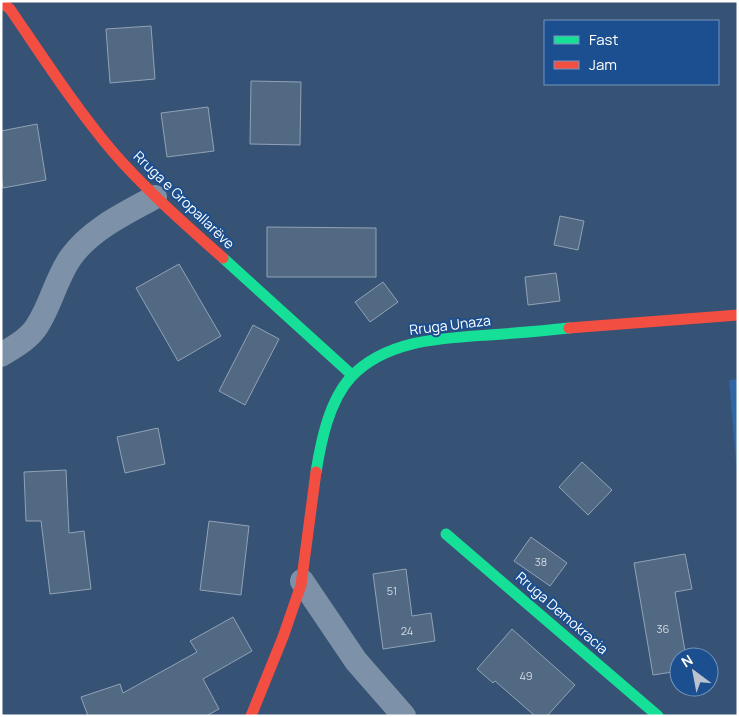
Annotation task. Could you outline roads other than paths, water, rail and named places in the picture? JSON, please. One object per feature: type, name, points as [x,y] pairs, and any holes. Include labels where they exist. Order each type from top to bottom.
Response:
[{"type":"street","name":"Rruga e Gropallarëve","points":[[1,2],[10,9],[112,152],[155,197],[352,375]]},
{"type":"street","points":[[1,355],[20,344],[37,327],[71,257],[90,236],[155,197]]},
{"type":"street","name":"Rruga Unaza","points":[[251,716],[285,634],[302,582],[312,490],[325,430],[338,397],[352,375],[371,360],[391,350],[413,344],[439,340],[738,315]]},
{"type":"street","name":"Rruga Demokracia","points":[[446,534],[658,716]]},
{"type":"street","points":[[302,582],[356,660],[404,716]]}]
